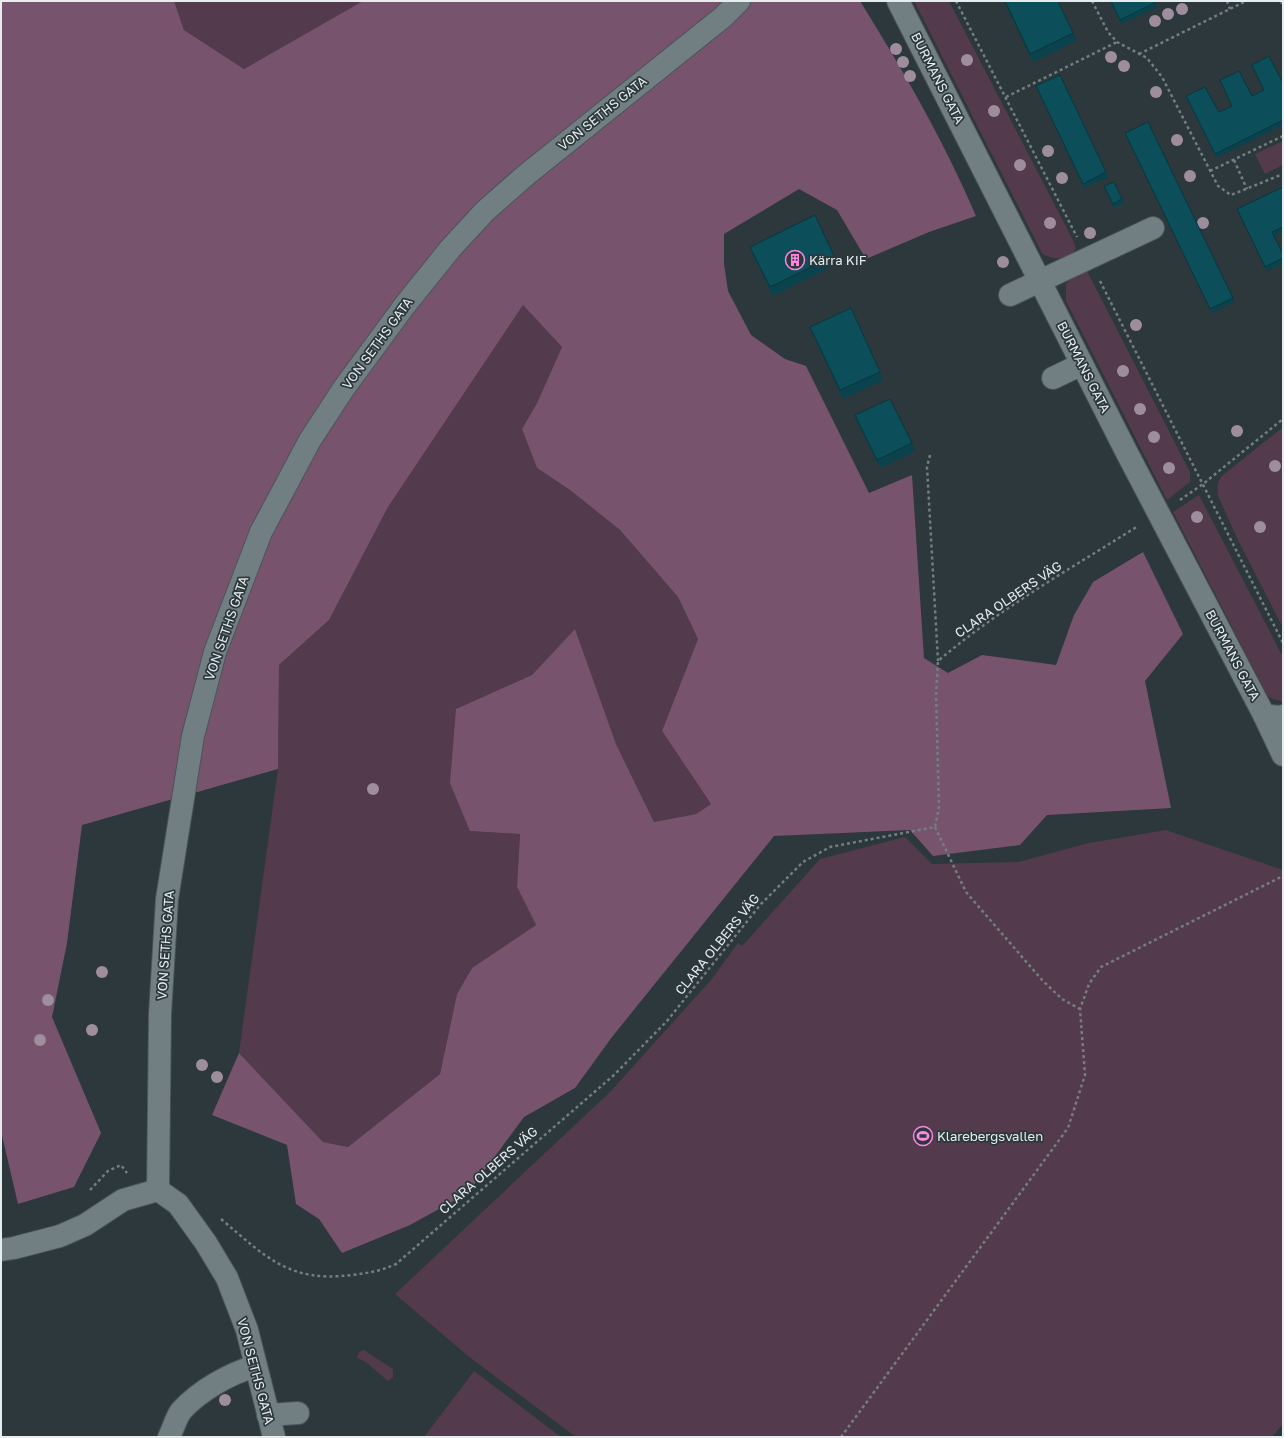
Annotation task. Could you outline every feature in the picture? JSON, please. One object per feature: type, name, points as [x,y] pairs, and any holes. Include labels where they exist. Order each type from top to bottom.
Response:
[{"type":"street","name":"VON SETHS GATA","points":[[274,1437],[247,1330],[227,1278],[206,1243],[178,1204],[158,1190],[160,1014],[167,899],[193,736],[215,652],[261,532],[310,440],[344,388],[405,305],[450,249],[485,212],[526,175],[723,17],[739,1]]},
{"type":"street","name":"BURMANS GATA","points":[[898,1],[1158,514],[1273,715],[1283,755]]},
{"type":"street","points":[[1010,295],[1153,228]]},
{"type":"street","points":[[1053,378],[1082,364]]},
{"type":"street","points":[[1,1250],[60,1236],[85,1225],[123,1200],[158,1190]]},
{"type":"street","points":[[170,1437],[181,1412],[205,1391],[237,1371],[256,1366]]},
{"type":"street","points":[[268,1415],[298,1413]]},
{"type":"path","points":[[1092,1],[1108,32],[1117,42],[1147,58],[1162,77],[1218,186],[1231,195],[1283,174]]},
{"type":"path","points":[[1227,1],[1230,9]]},
{"type":"path","points":[[1139,54],[1246,1]]},
{"type":"path","points":[[1280,1],[1283,6]]},
{"type":"path","points":[[1006,97],[1117,42]]},
{"type":"path","points":[[1210,171],[1283,136]]},
{"type":"path","points":[[1234,160],[1247,189]]},
{"type":"path","points":[[1283,419],[1203,484],[1283,643]]},
{"type":"path","points":[[930,455],[927,467],[938,661],[936,695],[939,807],[935,827],[966,892],[1042,980],[1062,999],[1080,1009]]},
{"type":"path","name":"CLARA OLBERS VÄG","points":[[938,661],[967,636],[992,619],[1158,514]]},
{"type":"path","name":"CLARA OLBERS VÄG","points":[[188,1217],[197,1211],[209,1210],[273,1261],[295,1272],[310,1276],[338,1277],[381,1271],[396,1264],[614,1075],[667,1021],[761,904],[803,862],[830,847],[935,827]]},
{"type":"path","points":[[842,1437],[1068,1128],[1085,1075],[1080,1009],[1088,984],[1101,967],[1283,876]]},
{"type":"shaded area","points":[[1,1],[174,1],[184,30],[244,69],[363,1],[860,1],[892,53],[937,133],[976,216],[929,232],[866,259],[837,210],[799,189],[724,234],[724,264],[728,291],[751,335],[785,359],[806,366],[869,493],[912,475],[924,658],[948,673],[982,655],[1056,665],[1074,615],[1093,582],[1143,552],[1183,634],[1145,681],[1171,808],[1047,815],[1020,845],[933,856],[910,830],[774,836],[612,1037],[575,1088],[524,1117],[468,1193],[410,1225],[342,1253],[319,1219],[296,1204],[287,1145],[212,1115],[239,1053],[323,1142],[348,1147],[440,1074],[457,994],[472,968],[536,925],[517,887],[520,834],[470,831],[450,783],[456,709],[532,675],[575,629],[616,744],[654,822],[696,814],[711,804],[662,731],[698,639],[678,597],[620,530],[570,490],[537,468],[522,429],[537,403],[562,347],[523,305],[388,507],[329,620],[279,665],[278,769],[82,825],[67,943],[52,1017],[101,1133],[74,1187],[18,1204],[1,1131]]},
{"type":"shaded area","points":[[174,1],[363,1],[244,69],[184,30]]},
{"type":"shaded area","points":[[914,1],[949,1],[1074,242],[1076,249],[1072,253],[1064,257],[1055,258],[1046,256],[1042,253]]},
{"type":"shaded area","points":[[1283,141],[1283,165],[1265,174],[1255,154]]},
{"type":"shaded area","points":[[1085,270],[1087,271],[1190,472],[1190,482],[1167,500],[1066,301],[1066,284],[1074,276]]},
{"type":"shaded area","points":[[523,305],[562,347],[537,403],[522,429],[537,468],[570,490],[620,530],[678,597],[698,639],[662,731],[711,804],[696,814],[654,822],[616,744],[575,629],[532,675],[456,709],[470,831],[520,834],[517,887],[536,925],[472,968],[457,994],[440,1074],[348,1147],[323,1142],[239,1053],[278,769],[279,665],[329,620],[388,507]]},
{"type":"shaded area","points":[[1283,427],[1283,628],[1237,538],[1218,496],[1218,484],[1223,475]]},
{"type":"shaded area","points":[[1199,495],[1283,657],[1283,702],[1268,697],[1173,512]]},
{"type":"shaded area","name":"Klarebergsvallen","points":[[1166,830],[1283,870],[1283,1424],[1272,1437],[576,1437],[468,1356],[395,1294],[609,1093],[711,980],[738,943],[742,946],[820,859],[905,837],[932,864],[1018,862],[1089,843]]},
{"type":"shaded area","points":[[364,1350],[393,1369],[393,1377],[388,1381],[366,1362],[357,1358],[359,1352]]},
{"type":"shaded area","points":[[474,1371],[561,1437],[424,1437]]},
{"type":"building","points":[[1005,1],[1058,1],[1073,33],[1030,54]]},
{"type":"building","points":[[1111,1],[1155,1],[1156,2],[1120,20]]},
{"type":"building","points":[[1269,56],[1283,81],[1283,120],[1215,154],[1186,96],[1205,87],[1219,112],[1232,106],[1220,80],[1239,71],[1252,96],[1264,90],[1252,65]]},
{"type":"building","points":[[1060,75],[1106,172],[1083,184],[1036,86]]},
{"type":"building","points":[[1148,122],[1233,298],[1210,309],[1125,133]]},
{"type":"building","points":[[1114,182],[1122,199],[1113,204],[1104,186]]},
{"type":"building","points":[[1283,187],[1283,227],[1272,232],[1283,254],[1283,258],[1265,267],[1237,209]]},
{"type":"building","name":"Kärra KIF","points":[[815,215],[834,256],[770,287],[750,247]]},
{"type":"building","points":[[851,308],[880,372],[840,390],[810,327]]},
{"type":"building","points":[[890,399],[912,443],[877,460],[855,415]]},
{"type":"place","name":"Kärra KIF","points":[[795,260]]},
{"type":"place","name":"Klarebergsvallen","points":[[923,1136]]}]
